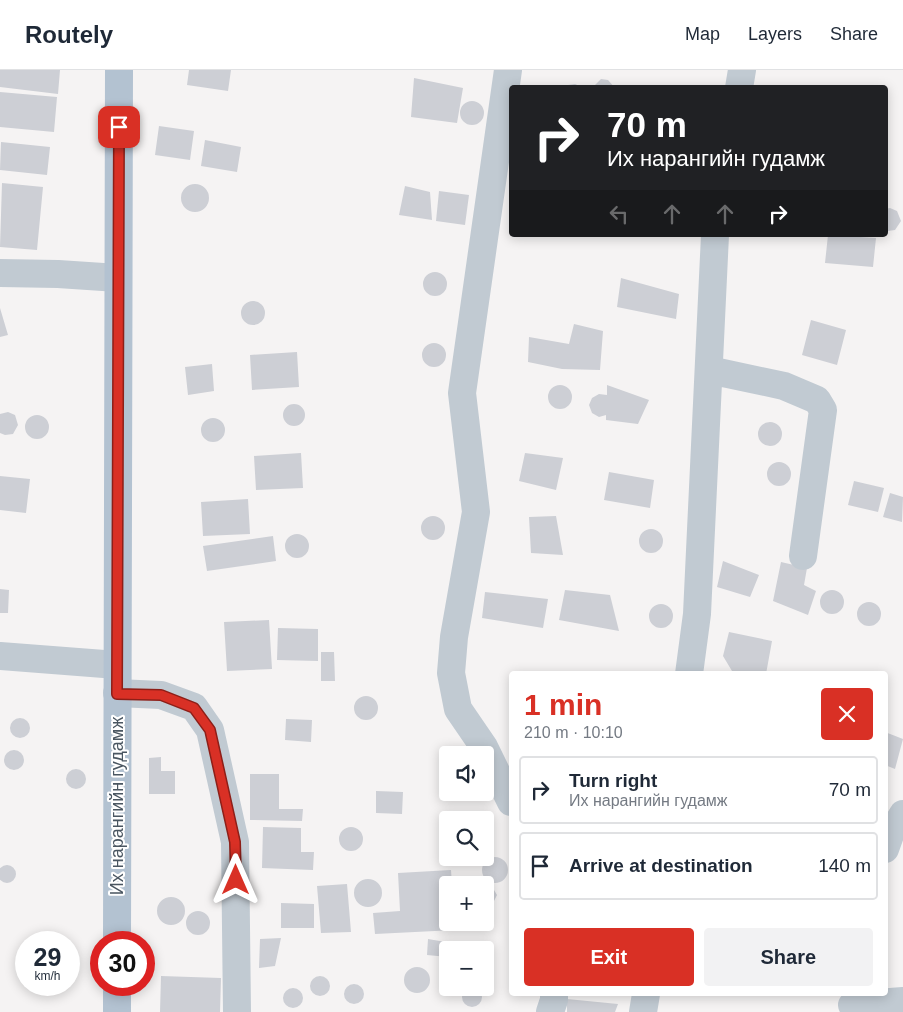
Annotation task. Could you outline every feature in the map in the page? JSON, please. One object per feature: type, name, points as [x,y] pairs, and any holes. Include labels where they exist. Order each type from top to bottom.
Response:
[{"type":"main road","name":"Их нарангийн гудамж","points":[[117,931],[119,70]]},
{"type":"main road","points":[[117,996],[117,1012]]},
{"type":"street","points":[[508,70],[462,393],[476,512],[454,637],[451,673],[458,709],[484,747],[509,798]]},
{"type":"street","points":[[740,85],[742,70]]},
{"type":"street","points":[[689,671],[697,614],[716,237]]},
{"type":"street","points":[[0,273],[118,278]]},
{"type":"street","points":[[709,370],[784,386],[818,400],[823,410],[803,556]]},
{"type":"street","points":[[0,656],[117,665]]},
{"type":"street","points":[[117,694],[161,695],[194,708],[210,730],[235,842],[237,1012]]},
{"type":"street","points":[[888,841],[903,814]]},
{"type":"street","points":[[550,1012],[554,996]]},
{"type":"street","points":[[643,1012],[646,996]]},
{"type":"street","points":[[852,1004],[903,1001]]},
{"type":"building","points":[[0,70],[60,70],[58,94],[0,87]]},
{"type":"building","points":[[189,70],[231,70],[228,91],[187,85]]},
{"type":"building","points":[[414,78],[463,88],[457,123],[411,117]]},
{"type":"building","points":[[601,79],[608,80],[612,85],[595,85]]},
{"type":"building","points":[[0,92],[57,97],[54,132],[0,127]]},
{"type":"building","points":[[472,101],[480,105],[484,113],[480,121],[472,125],[464,121],[460,113],[464,105]]},
{"type":"building","points":[[159,126],[194,131],[190,160],[155,155]]},
{"type":"building","points":[[205,140],[241,147],[237,172],[201,166]]},
{"type":"building","points":[[1,142],[50,147],[47,175],[0,170]]},
{"type":"building","points":[[2,183],[43,187],[37,250],[0,247]]},
{"type":"building","points":[[195,184],[205,188],[209,198],[205,208],[195,212],[185,208],[181,198],[185,188]]},
{"type":"building","points":[[405,186],[430,192],[432,220],[399,215]]},
{"type":"building","points":[[439,191],[469,195],[465,225],[436,221]]},
{"type":"building","points":[[888,208],[897,211],[901,221],[895,230],[888,231]]},
{"type":"building","points":[[828,237],[876,238],[873,267],[825,263]]},
{"type":"building","points":[[435,272],[443,276],[447,284],[443,292],[435,296],[427,292],[423,284],[427,276]]},
{"type":"building","points":[[621,278],[679,294],[676,319],[617,307]]},
{"type":"building","points":[[253,301],[261,305],[265,313],[261,321],[253,325],[245,321],[241,313],[245,305]]},
{"type":"building","points":[[0,308],[8,335],[0,337]]},
{"type":"building","points":[[811,320],[846,330],[837,365],[802,355]]},
{"type":"building","points":[[574,324],[603,331],[600,370],[562,369],[528,362],[529,337],[569,344]]},
{"type":"building","points":[[434,343],[442,347],[446,355],[442,363],[434,367],[426,363],[422,355],[426,347]]},
{"type":"building","points":[[297,352],[299,387],[252,390],[250,355]]},
{"type":"building","points":[[212,364],[214,391],[188,395],[185,367]]},
{"type":"building","points":[[560,385],[568,389],[572,397],[568,405],[560,409],[552,405],[548,397],[552,389]]},
{"type":"building","points":[[607,385],[649,400],[638,424],[606,420],[606,415],[599,417],[592,413],[589,405],[592,398],[599,394],[607,395]]},
{"type":"building","points":[[290,404],[298,404],[305,411],[305,419],[298,426],[290,426],[283,419],[283,411]]},
{"type":"building","points":[[8,412],[15,415],[18,425],[13,434],[5,435],[0,433],[0,414]]},
{"type":"building","points":[[37,415],[45,419],[49,427],[45,435],[37,439],[29,435],[25,427],[29,419]]},
{"type":"building","points":[[213,418],[221,422],[225,430],[221,438],[213,442],[205,438],[201,430],[205,422]]},
{"type":"building","points":[[770,422],[778,426],[782,434],[778,442],[770,446],[762,442],[758,434],[762,426]]},
{"type":"building","points":[[301,453],[303,488],[256,490],[254,456]]},
{"type":"building","points":[[525,453],[563,458],[556,490],[519,481]]},
{"type":"building","points":[[779,462],[787,466],[791,474],[787,482],[779,486],[771,482],[767,474],[771,466]]},
{"type":"building","points":[[609,472],[654,480],[650,508],[604,500]]},
{"type":"building","points":[[0,476],[30,479],[26,513],[0,510]]},
{"type":"building","points":[[854,481],[884,488],[878,512],[848,505]]},
{"type":"building","points":[[890,493],[903,497],[902,522],[883,517]]},
{"type":"building","points":[[248,499],[250,534],[203,536],[201,502]]},
{"type":"building","points":[[433,516],[441,520],[445,528],[441,536],[433,540],[425,536],[421,528],[425,520]]},
{"type":"building","points":[[556,516],[563,555],[531,553],[529,517]]},
{"type":"building","points":[[651,529],[659,533],[663,541],[659,549],[651,553],[643,549],[639,541],[643,533]]},
{"type":"building","points":[[297,534],[305,538],[309,546],[305,554],[297,558],[289,554],[285,546],[289,538]]},
{"type":"building","points":[[273,536],[276,561],[207,571],[203,546]]},
{"type":"building","points":[[723,561],[759,575],[750,597],[717,587]]},
{"type":"building","points":[[781,562],[807,568],[804,585],[816,591],[808,615],[773,601]]},
{"type":"building","points":[[0,589],[9,590],[8,613],[0,613]]},
{"type":"building","points":[[565,590],[610,595],[619,631],[559,620]]},
{"type":"building","points":[[832,590],[840,594],[844,602],[840,610],[832,614],[824,610],[820,602],[824,594]]},
{"type":"building","points":[[485,592],[548,599],[543,628],[482,618]]},
{"type":"building","points":[[869,602],[877,606],[881,614],[877,622],[869,626],[861,622],[857,614],[861,606]]},
{"type":"building","points":[[661,604],[669,608],[673,616],[669,624],[661,628],[653,624],[649,616],[653,608]]},
{"type":"building","points":[[269,620],[272,669],[227,671],[224,622]]},
{"type":"building","points":[[278,628],[318,629],[318,661],[277,660]]},
{"type":"building","points":[[729,632],[772,641],[767,671],[732,671],[723,656]]},
{"type":"building","points":[[321,652],[334,652],[335,681],[321,681]]},
{"type":"building","points":[[366,696],[374,700],[378,708],[374,716],[366,720],[358,716],[354,708],[358,700]]},
{"type":"building","points":[[20,718],[27,721],[30,728],[27,735],[20,738],[13,735],[10,728],[13,721]]},
{"type":"building","points":[[286,719],[312,720],[311,742],[285,740]]},
{"type":"building","points":[[888,733],[903,739],[895,769],[888,766]]},
{"type":"building","points":[[14,750],[21,753],[24,760],[21,767],[14,770],[7,767],[4,760],[7,753]]},
{"type":"building","points":[[161,757],[161,771],[175,771],[175,794],[149,794],[149,758]]},
{"type":"building","points":[[76,769],[83,772],[86,779],[83,786],[76,789],[69,786],[66,779],[69,772]]},
{"type":"building","points":[[250,774],[279,774],[279,809],[303,809],[302,821],[250,820]]},
{"type":"building","points":[[376,791],[403,792],[402,814],[376,813]]},
{"type":"building","points":[[263,827],[301,828],[301,852],[314,852],[313,870],[262,868]]},
{"type":"building","points":[[351,827],[360,830],[363,839],[360,848],[351,851],[342,848],[339,839],[342,830]]},
{"type":"building","points":[[494,857],[500,858],[507,865],[507,875],[500,882],[494,883],[494,876],[483,875],[483,866],[494,866]]},
{"type":"building","points":[[3,866],[11,866],[15,870],[15,878],[11,882],[3,882],[-1,878],[-1,870]]},
{"type":"building","points":[[451,870],[451,876],[439,876],[439,931],[375,934],[373,913],[400,911],[398,873]]},
{"type":"building","points":[[368,879],[378,883],[382,893],[378,903],[368,907],[358,903],[354,893],[358,883]]},
{"type":"building","points":[[347,884],[351,932],[321,933],[317,886]]},
{"type":"building","points":[[494,890],[497,895],[494,901]]},
{"type":"building","points":[[171,897],[181,901],[185,911],[181,921],[171,925],[161,921],[157,911],[161,901]]},
{"type":"building","points":[[281,903],[314,904],[314,928],[281,928]]},
{"type":"building","points":[[198,911],[207,914],[210,923],[207,932],[198,935],[189,932],[186,923],[189,914]]},
{"type":"building","points":[[281,938],[275,966],[259,968],[260,939]]},
{"type":"building","points":[[428,939],[440,941],[439,956],[427,955]]},
{"type":"building","points":[[417,967],[426,971],[430,980],[426,989],[417,993],[408,989],[404,980],[408,971]]},
{"type":"building","points":[[161,976],[221,978],[220,1012],[160,1012]]},
{"type":"building","points":[[320,976],[327,979],[330,986],[327,993],[320,996],[313,993],[310,986],[313,979]]},
{"type":"building","points":[[354,984],[361,987],[364,994],[361,1001],[354,1004],[347,1001],[344,994],[347,987]]},
{"type":"building","points":[[293,988],[300,991],[303,998],[300,1005],[293,1008],[286,1005],[283,998],[286,991]]},
{"type":"building","points":[[462,996],[482,996],[479,1004],[472,1007],[465,1004],[462,997]]},
{"type":"building","points":[[567,999],[618,1004],[615,1012],[567,1012]]},
{"type":"route","points":[[119,127],[117,694],[161,695],[194,708],[210,730],[235,842],[236,880]]}]
